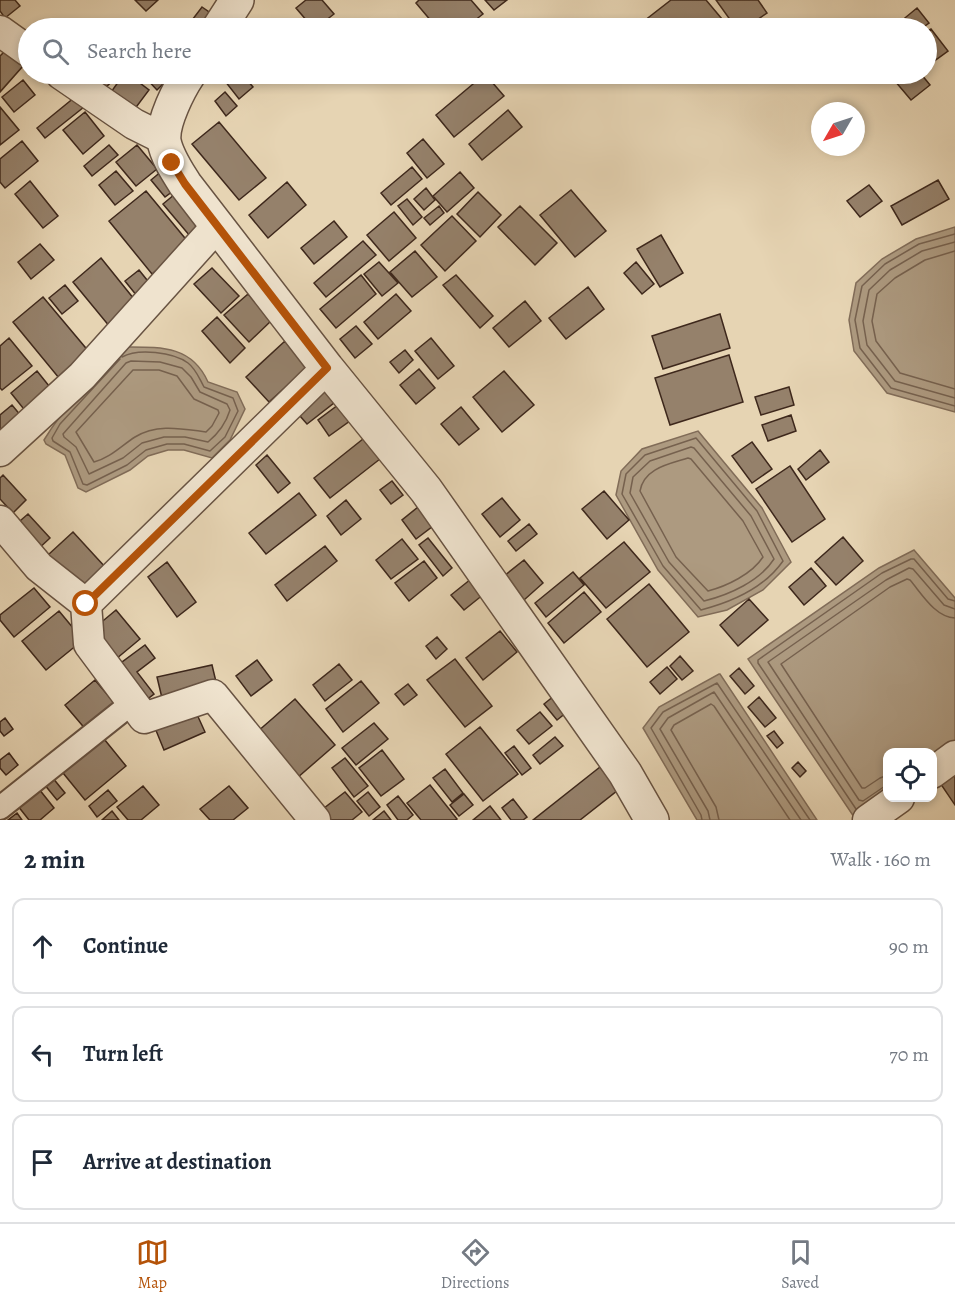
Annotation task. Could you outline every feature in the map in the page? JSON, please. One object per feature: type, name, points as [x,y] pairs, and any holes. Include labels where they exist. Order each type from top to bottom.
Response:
[{"type":"street","points":[[225,18],[237,0]]},
{"type":"street","points":[[0,32],[18,44]]},
{"type":"street","points":[[76,84],[134,124],[164,139]]},
{"type":"street","points":[[184,84],[170,110],[164,139],[172,163],[185,184],[327,368],[426,490],[625,773],[652,820]]},
{"type":"street","points":[[0,451],[82,376],[218,225]]},
{"type":"street","points":[[86,604],[327,368]]},
{"type":"street","points":[[0,521],[39,567],[86,604],[90,645],[144,718],[213,695],[315,820]]},
{"type":"street","points":[[0,808],[132,703]]},
{"type":"street","points":[[937,770],[955,756]]},
{"type":"street","points":[[868,820],[893,802]]},
{"type":"water","points":[[955,227],[955,412],[887,393],[854,351],[849,320],[856,283],[882,259],[916,239]]},
{"type":"water","points":[[127,347],[152,347],[185,355],[194,361],[208,382],[237,392],[245,409],[230,440],[212,458],[184,450],[168,450],[148,456],[130,470],[86,492],[78,488],[65,455],[46,444],[44,440],[72,402]]},
{"type":"water","points":[[698,431],[762,508],[791,562],[763,590],[727,610],[698,617],[658,570],[616,495],[621,471],[642,449]]},
{"type":"water","points":[[914,550],[955,598],[955,750],[937,764],[937,748],[883,748],[883,801],[856,820],[748,659],[879,568]]},
{"type":"water","points":[[719,674],[817,820],[697,820],[643,728],[659,707]]},
{"type":"building","points":[[0,0],[15,0],[20,6],[5,18],[0,11]]},
{"type":"building","points":[[135,0],[158,0],[146,11]]},
{"type":"building","points":[[306,0],[322,0],[334,14],[329,18],[304,18],[296,8]]},
{"type":"building","points":[[419,0],[471,0],[483,14],[478,18],[429,18],[416,3]]},
{"type":"building","points":[[485,0],[507,0],[494,10]]},
{"type":"building","points":[[671,0],[706,0],[721,18],[648,18]]},
{"type":"building","points":[[716,0],[758,0],[767,13],[760,18],[729,18]]},
{"type":"building","points":[[202,7],[212,14],[209,18],[194,18]]},
{"type":"building","points":[[917,8],[925,18],[905,18]]},
{"type":"building","points":[[937,37],[948,51],[937,59]]},
{"type":"building","points":[[5,51],[18,62],[18,72],[0,92],[0,56]]},
{"type":"building","points":[[18,84],[26,84],[35,95],[14,112],[2,97]]},
{"type":"building","points":[[117,84],[141,84],[149,90],[134,110],[111,92]]},
{"type":"building","points":[[151,84],[163,84],[157,90]]},
{"type":"building","points":[[227,84],[250,84],[253,87],[239,99]]},
{"type":"building","points":[[473,84],[494,84],[504,96],[454,137],[436,115]]},
{"type":"building","points":[[897,84],[929,84],[930,85],[911,100]]},
{"type":"building","points":[[225,92],[237,106],[226,116],[215,101]]},
{"type":"building","points":[[75,97],[84,107],[45,138],[37,128]]},
{"type":"building","points":[[0,107],[19,130],[0,145]]},
{"type":"building","points":[[508,110],[522,127],[482,160],[469,144]]},
{"type":"building","points":[[85,112],[104,136],[83,154],[63,130]]},
{"type":"building","points":[[219,122],[266,178],[239,200],[192,144]]},
{"type":"building","points":[[423,139],[444,164],[427,178],[407,153]]},
{"type":"building","points":[[22,141],[38,161],[5,188],[0,182],[0,159]]},
{"type":"building","points":[[109,145],[118,155],[92,176],[84,166]]},
{"type":"building","points":[[137,145],[157,169],[136,186],[116,162]]},
{"type":"building","points":[[412,167],[422,179],[391,205],[381,193]]},
{"type":"building","points":[[163,170],[177,188],[165,197],[151,180]]},
{"type":"building","points":[[116,171],[133,191],[115,205],[99,185]]},
{"type":"building","points":[[460,172],[474,188],[447,212],[433,196]]},
{"type":"building","points":[[938,180],[949,199],[902,225],[891,206]]},
{"type":"building","points":[[30,181],[58,216],[43,228],[15,194]]},
{"type":"building","points":[[287,182],[306,205],[268,238],[249,215]]},
{"type":"building","points":[[869,185],[882,201],[860,217],[847,201]]},
{"type":"building","points":[[426,188],[435,200],[424,210],[414,199]]},
{"type":"building","points":[[181,189],[208,222],[190,236],[163,204]]},
{"type":"building","points":[[571,190],[606,231],[575,257],[540,215]]},
{"type":"building","points":[[146,191],[189,243],[152,274],[109,221]]},
{"type":"building","points":[[478,192],[501,215],[480,237],[457,214]]},
{"type":"building","points":[[407,199],[422,217],[413,225],[398,206]]},
{"type":"building","points":[[439,206],[444,213],[430,225],[424,218]]},
{"type":"building","points":[[520,206],[557,243],[535,265],[498,227]]},
{"type":"building","points":[[394,212],[416,238],[389,261],[367,235]]},
{"type":"building","points":[[452,216],[476,241],[445,271],[421,245]]},
{"type":"building","points":[[334,221],[347,237],[314,264],[301,248]]},
{"type":"building","points":[[661,235],[683,273],[660,287],[637,249]]},
{"type":"building","points":[[363,241],[376,255],[326,297],[314,283]]},
{"type":"building","points":[[40,244],[54,260],[31,279],[18,262]]},
{"type":"building","points":[[415,251],[437,277],[412,297],[390,272]]},
{"type":"building","points":[[101,258],[138,304],[110,327],[73,282]]},
{"type":"building","points":[[379,262],[398,283],[382,296],[364,274]]},
{"type":"building","points":[[636,262],[654,284],[642,294],[624,273]]},
{"type":"building","points":[[212,268],[239,296],[221,313],[194,284]]},
{"type":"building","points":[[139,270],[151,285],[137,296],[125,281]]},
{"type":"building","points":[[361,275],[376,294],[336,328],[320,309]]},
{"type":"building","points":[[456,275],[493,316],[480,328],[443,285]]},
{"type":"building","points":[[65,285],[78,301],[62,314],[49,298]]},
{"type":"building","points":[[588,287],[604,309],[566,339],[549,318]]},
{"type":"building","points":[[248,294],[272,320],[249,342],[224,315]]},
{"type":"building","points":[[396,294],[411,311],[378,339],[364,322]]},
{"type":"building","points":[[43,297],[90,353],[59,378],[13,322]]},
{"type":"building","points":[[525,301],[541,321],[509,347],[493,328]]},
{"type":"building","points":[[720,314],[730,348],[663,369],[652,336]]},
{"type":"building","points":[[217,317],[245,348],[230,363],[202,331]]},
{"type":"building","points":[[356,326],[372,344],[355,358],[340,339]]},
{"type":"building","points":[[9,338],[32,366],[2,390],[0,388],[0,346]]},
{"type":"building","points":[[431,338],[454,366],[438,379],[415,351]]},
{"type":"building","points":[[285,341],[309,366],[269,402],[246,377]]},
{"type":"building","points":[[405,350],[413,360],[399,373],[390,362]]},
{"type":"building","points":[[729,355],[743,402],[670,425],[655,378]]},
{"type":"building","points":[[419,369],[435,388],[416,404],[400,385]]},
{"type":"building","points":[[37,371],[53,391],[27,413],[11,393]]},
{"type":"building","points":[[504,371],[534,405],[502,432],[473,397]]},
{"type":"building","points":[[326,382],[339,399],[307,424],[293,408]]},
{"type":"building","points":[[789,387],[794,405],[761,415],[755,397]]},
{"type":"building","points":[[342,402],[354,418],[329,436],[318,420]]},
{"type":"building","points":[[12,405],[26,422],[0,445],[0,415]]},
{"type":"building","points":[[461,407],[479,429],[459,445],[441,424]]},
{"type":"building","points":[[791,415],[796,431],[768,441],[762,425]]},
{"type":"building","points":[[363,439],[380,459],[330,498],[314,478]]},
{"type":"building","points":[[752,442],[772,469],[752,483],[732,456]]},
{"type":"building","points":[[820,450],[829,462],[806,480],[798,469]]},
{"type":"building","points":[[267,455],[290,483],[278,493],[256,465]]},
{"type":"building","points":[[790,466],[825,519],[792,542],[756,489]]},
{"type":"building","points":[[3,475],[26,500],[13,513],[0,499],[0,478]]},
{"type":"building","points":[[392,481],[403,495],[391,504],[380,490]]},
{"type":"building","points":[[604,491],[629,520],[607,539],[582,509]]},
{"type":"building","points":[[299,493],[316,515],[266,554],[249,533]]},
{"type":"building","points":[[502,498],[520,520],[500,537],[482,514]]},
{"type":"building","points":[[346,500],[361,519],[341,535],[327,516]]},
{"type":"building","points":[[418,507],[433,526],[416,539],[402,520]]},
{"type":"building","points":[[28,514],[50,538],[36,551],[13,527]]},
{"type":"building","points":[[529,524],[537,534],[516,551],[508,541]]},
{"type":"building","points":[[73,532],[106,568],[81,591],[48,555]]},
{"type":"building","points":[[843,537],[863,561],[836,585],[815,562]]},
{"type":"building","points":[[428,538],[452,568],[443,576],[419,545]]},
{"type":"building","points":[[402,539],[418,559],[391,579],[376,560]]},
{"type":"building","points":[[624,542],[650,572],[606,608],[580,578]]},
{"type":"building","points":[[325,546],[337,561],[287,601],[275,585]]},
{"type":"building","points":[[524,560],[543,583],[524,600],[504,576]]},
{"type":"building","points":[[424,561],[437,578],[409,601],[395,583]]},
{"type":"building","points":[[167,562],[196,602],[177,617],[148,577]]},
{"type":"building","points":[[811,568],[826,586],[804,605],[789,587]]},
{"type":"building","points":[[573,572],[584,585],[546,617],[535,603]]},
{"type":"building","points":[[476,575],[489,590],[464,610],[451,595]]},
{"type":"building","points":[[649,584],[689,632],[647,667],[607,619]]},
{"type":"building","points":[[34,588],[50,607],[14,637],[0,620],[0,615]]},
{"type":"building","points":[[584,592],[601,612],[564,643],[548,623]]},
{"type":"building","points":[[749,599],[768,620],[738,646],[720,625]]},
{"type":"building","points":[[116,610],[140,639],[116,659],[92,630]]},
{"type":"building","points":[[59,611],[83,640],[46,670],[22,641]]},
{"type":"building","points":[[500,631],[517,652],[483,680],[466,658]]},
{"type":"building","points":[[437,637],[447,649],[436,659],[426,646]]},
{"type":"building","points":[[145,645],[155,658],[137,672],[154,694],[141,704],[114,668]]},
{"type":"building","points":[[680,656],[693,671],[682,680],[670,666]]},
{"type":"building","points":[[455,659],[492,706],[465,727],[427,680]]},
{"type":"building","points":[[257,660],[272,680],[251,696],[236,676]]},
{"type":"building","points":[[339,664],[352,680],[325,701],[313,685]]},
{"type":"building","points":[[212,665],[217,686],[162,698],[157,677]]},
{"type":"building","points":[[667,667],[677,679],[660,694],[650,682]]},
{"type":"building","points":[[739,668],[754,686],[745,694],[730,676]]},
{"type":"building","points":[[95,680],[117,706],[87,731],[65,705]]},
{"type":"building","points":[[361,681],[379,703],[343,732],[326,709]]},
{"type":"building","points":[[408,684],[417,695],[404,705],[395,694]]},
{"type":"building","points":[[560,691],[572,708],[557,720],[544,704]]},
{"type":"building","points":[[759,697],[776,718],[765,727],[748,707]]},
{"type":"building","points":[[295,699],[335,745],[297,778],[257,732]]},
{"type":"building","points":[[195,710],[205,732],[164,750],[155,728]]},
{"type":"building","points":[[540,712],[552,726],[529,744],[517,730]]},
{"type":"building","points":[[5,718],[13,729],[4,736],[0,731],[0,722]]},
{"type":"building","points":[[374,723],[388,739],[356,765],[342,748]]},
{"type":"building","points":[[480,727],[518,774],[483,801],[446,754]]},
{"type":"building","points":[[774,731],[783,743],[777,748],[767,736]]},
{"type":"building","points":[[100,734],[126,766],[85,800],[59,768]]},
{"type":"building","points":[[555,737],[563,746],[540,764],[533,755]]},
{"type":"building","points":[[514,746],[531,768],[522,775],[505,753]]},
{"type":"building","points":[[382,750],[404,779],[381,796],[359,768]]},
{"type":"building","points":[[9,753],[18,765],[6,775],[0,768],[0,760]]},
{"type":"building","points":[[345,758],[368,786],[354,797],[332,768]]},
{"type":"building","points":[[798,762],[806,771],[800,777],[792,768]]},
{"type":"building","points":[[955,764],[955,805],[937,778]]},
{"type":"building","points":[[600,767],[618,790],[580,820],[533,820]]},
{"type":"building","points":[[445,769],[463,793],[452,802],[433,778]]},
{"type":"building","points":[[52,777],[65,793],[57,800],[44,784]]},
{"type":"building","points":[[35,784],[54,808],[40,820],[29,820],[14,801]]},
{"type":"building","points":[[430,785],[457,819],[421,820],[407,803]]},
{"type":"building","points":[[143,786],[159,805],[141,820],[128,820],[117,807]]},
{"type":"building","points":[[229,786],[248,808],[233,820],[210,820],[200,809]]},
{"type":"building","points":[[108,790],[117,801],[97,817],[89,806]]},
{"type":"building","points":[[345,792],[362,812],[352,820],[324,820],[319,812]]},
{"type":"building","points":[[368,792],[380,807],[369,816],[357,801]]},
{"type":"building","points":[[464,794],[473,805],[459,816],[450,805]]},
{"type":"building","points":[[398,796],[413,815],[407,820],[398,820],[387,805]]},
{"type":"building","points":[[513,799],[527,817],[523,820],[511,820],[502,808]]},
{"type":"building","points":[[490,806],[501,820],[473,820]]},
{"type":"building","points":[[112,811],[119,820],[102,820]]},
{"type":"building","points":[[384,811],[391,820],[373,820]]},
{"type":"building","points":[[17,813],[22,820],[8,820]]},
{"type":"route","points":[[86,604],[327,368],[185,184],[172,163]]}]
